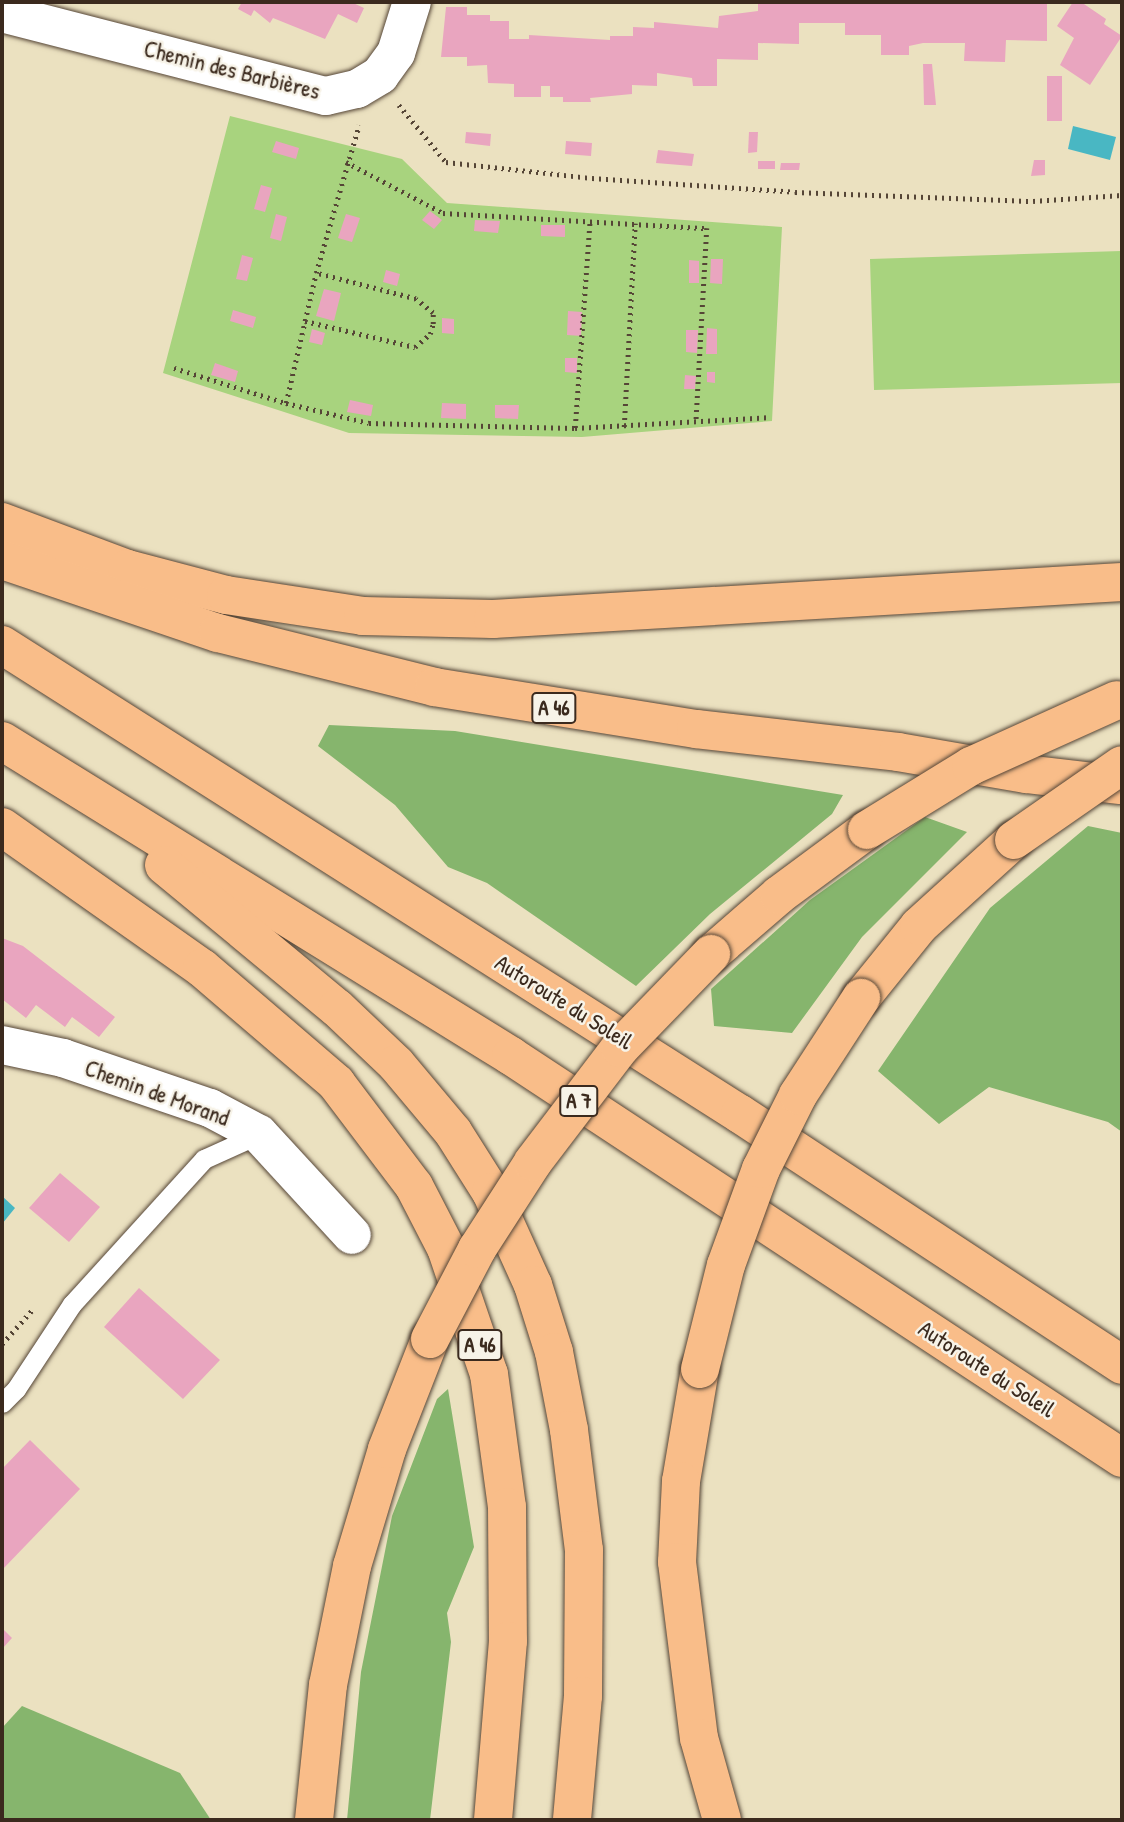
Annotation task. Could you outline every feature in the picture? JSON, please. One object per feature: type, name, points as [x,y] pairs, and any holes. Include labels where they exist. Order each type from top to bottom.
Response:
[{"type":"highway","points":[[2,522],[127,569],[214,592],[363,616],[493,619],[1122,582]]},
{"type":"highway","name":"A 46","points":[[2,561],[218,633],[434,687],[696,729],[898,752],[1026,774],[1122,785]]},
{"type":"highway","name":"Autoroute du Soleil","points":[[2,645],[740,1114],[1122,1366]]},
{"type":"highway","points":[[314,1820],[328,1685],[352,1566],[387,1449],[430,1339],[477,1249],[540,1152],[620,1048],[711,954],[779,895],[867,830],[971,766],[1120,699]]},
{"type":"highway","points":[[15,749],[232,920],[386,1054],[453,1132],[491,1192],[533,1285],[554,1352],[569,1430],[584,1550],[583,1696],[572,1820]]},
{"type":"highway","name":"Autoroute du Soleil","points":[[15,749],[510,1056],[1122,1458]]},
{"type":"highway","points":[[722,1820],[699,1738],[677,1562],[681,1481],[700,1369],[726,1265],[761,1169],[798,1095],[861,998],[919,926],[1014,840],[1122,765]]},
{"type":"highway","name":"A 46","points":[[2,827],[202,968],[316,1064],[378,1133],[414,1186],[446,1248],[489,1374],[507,1507],[508,1641],[493,1820]]},
{"type":"street","name":"Chemin des Barbières","points":[[2,13],[326,96],[362,97],[397,53],[412,2]]},
{"type":"street","name":"Chemin de Morand","points":[[2,1045],[63,1058],[210,1108],[259,1134],[352,1235]]},
{"type":"lane","points":[[2,1402],[16,1389],[72,1304],[204,1160],[259,1134]]},
{"type":"path","points":[[286,403],[316,273],[362,97],[391,96],[446,162],[592,178],[795,192],[1033,201],[1122,195]]},
{"type":"path","points":[[346,162],[443,213],[707,228],[696,422]]},
{"type":"path","points":[[575,428],[590,221]]},
{"type":"path","points":[[624,427],[635,223]]},
{"type":"path","points":[[305,321],[415,347],[430,334],[433,324],[433,313],[416,299],[316,273]]},
{"type":"path","points":[[174,368],[286,403],[369,423],[575,428],[769,416]]},
{"type":"green space","points":[[230,116],[402,159],[447,203],[782,227],[772,421],[582,437],[349,433],[163,373]]},
{"type":"green space","points":[[1121,251],[1122,383],[874,390],[870,259]]},
{"type":"green space","points":[[329,725],[455,731],[843,795],[832,814],[710,914],[636,986],[487,883],[448,867],[395,805],[318,746]]},
{"type":"green space","points":[[925,817],[967,832],[862,937],[792,1033],[714,1026],[711,989],[810,900]]},
{"type":"green space","points":[[1088,826],[1122,833],[1122,1132],[1108,1122],[989,1087],[939,1124],[878,1071],[990,908]]},
{"type":"green space","points":[[448,1389],[474,1547],[447,1613],[451,1642],[430,1820],[347,1820],[361,1672],[392,1516],[437,1399]]},
{"type":"green space","points":[[22,1706],[180,1773],[211,1820],[2,1820],[2,1728]]},
{"type":"water","points":[[1073,126],[1116,137],[1110,160],[1068,149]]},
{"type":"water","points":[[2,1196],[15,1208],[2,1224]]},
{"type":"building","points":[[242,2],[351,2],[364,8],[357,23],[338,14],[325,39],[273,18],[270,23],[254,10],[251,16],[238,9]]},
{"type":"building","points":[[758,2],[1047,2],[1047,41],[1006,40],[1005,62],[964,61],[965,43],[923,43],[909,46],[909,55],[881,55],[881,35],[845,35],[845,23],[799,23],[799,44],[758,43],[758,60],[717,59],[717,86],[693,86],[692,78],[657,73],[657,86],[632,85],[632,94],[590,98],[591,102],[563,102],[563,97],[550,97],[550,86],[541,86],[541,97],[514,97],[514,84],[488,83],[487,65],[467,66],[467,57],[441,57],[446,7],[467,7],[467,15],[490,15],[490,21],[509,21],[509,39],[529,39],[529,35],[610,40],[610,36],[633,36],[633,27],[654,28],[654,22],[718,28],[719,16],[758,11]]},
{"type":"building","points":[[1073,2],[1081,2],[1106,19],[1104,24],[1122,36],[1090,85],[1060,65],[1074,38],[1057,26]]},
{"type":"building","points":[[923,64],[932,64],[936,105],[924,105]]},
{"type":"building","points":[[1047,76],[1062,76],[1062,121],[1047,121]]},
{"type":"building","points":[[466,132],[491,134],[490,146],[465,143]]},
{"type":"building","points":[[749,132],[758,132],[757,152],[748,153]]},
{"type":"building","points":[[276,141],[299,148],[296,159],[272,152]]},
{"type":"building","points":[[566,141],[592,143],[591,156],[565,154]]},
{"type":"building","points":[[658,150],[694,154],[692,166],[656,163]]},
{"type":"building","points":[[1034,160],[1045,160],[1045,175],[1031,176]]},
{"type":"building","points":[[758,161],[775,161],[775,169],[758,169]]},
{"type":"building","points":[[781,163],[800,163],[799,170],[780,170]]},
{"type":"building","points":[[261,185],[272,188],[265,212],[254,209]]},
{"type":"building","points":[[430,211],[442,220],[434,229],[422,220]]},
{"type":"building","points":[[276,214],[287,217],[281,241],[270,238]]},
{"type":"building","points":[[346,214],[360,218],[352,242],[338,238]]},
{"type":"building","points":[[475,220],[500,221],[498,233],[474,231]]},
{"type":"building","points":[[541,225],[565,225],[565,237],[541,236]]},
{"type":"building","points":[[242,255],[253,258],[247,281],[236,279]]},
{"type":"building","points":[[711,259],[723,259],[722,284],[710,283]]},
{"type":"building","points":[[689,260],[699,261],[699,283],[689,283]]},
{"type":"building","points":[[386,270],[400,274],[397,286],[383,282]]},
{"type":"building","points":[[324,289],[341,293],[334,321],[316,316]]},
{"type":"building","points":[[233,310],[256,317],[253,328],[230,321]]},
{"type":"building","points":[[568,311],[582,312],[581,336],[567,335]]},
{"type":"building","points":[[442,318],[454,319],[454,334],[442,333]]},
{"type":"building","points":[[707,328],[717,329],[717,354],[706,354]]},
{"type":"building","points":[[312,329],[325,333],[322,345],[309,342]]},
{"type":"building","points":[[686,330],[698,330],[697,353],[686,352]]},
{"type":"building","points":[[565,358],[577,358],[577,373],[565,372]]},
{"type":"building","points":[[215,363],[238,371],[235,382],[211,375]]},
{"type":"building","points":[[707,372],[715,372],[715,383],[707,382]]},
{"type":"building","points":[[685,375],[696,376],[695,389],[684,389]]},
{"type":"building","points":[[350,400],[373,405],[371,416],[347,412]]},
{"type":"building","points":[[442,403],[466,404],[466,419],[441,418]]},
{"type":"building","points":[[495,405],[519,405],[518,419],[495,418]]},
{"type":"building","points":[[2,938],[23,946],[115,1017],[99,1037],[72,1017],[65,1027],[36,1005],[26,1018],[2,999]]},
{"type":"building","points":[[60,1173],[100,1207],[69,1242],[29,1208]]},
{"type":"building","points":[[139,1288],[220,1360],[183,1399],[104,1327]]},
{"type":"building","points":[[30,1440],[80,1489],[2,1570],[2,1469]]},
{"type":"building","points":[[2,1628],[12,1638],[2,1649]]}]
